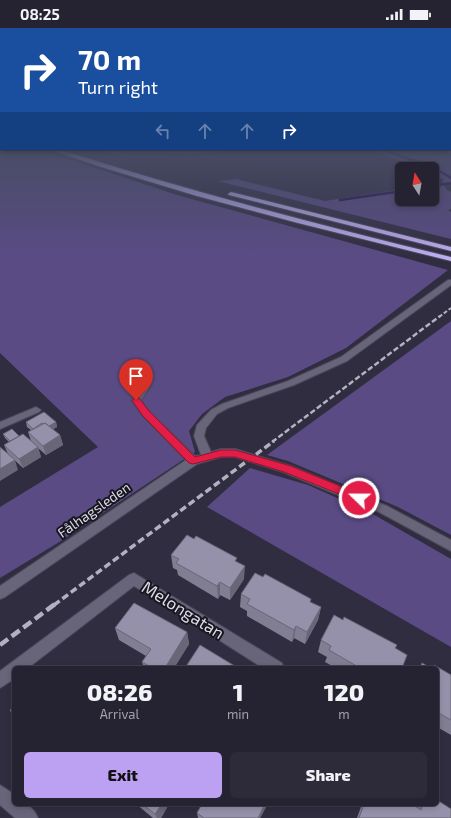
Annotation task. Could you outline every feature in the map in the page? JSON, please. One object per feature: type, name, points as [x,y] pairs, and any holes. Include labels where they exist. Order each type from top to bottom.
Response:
[{"type":"highway","points":[[174,186],[274,214],[451,259]]},
{"type":"highway","points":[[224,192],[451,249]]},
{"type":"street","points":[[207,456],[199,436],[201,427],[214,412],[225,406],[291,383],[344,359],[451,282]]},
{"type":"street","points":[[144,387],[136,400],[145,413],[193,461]]},
{"type":"street","points":[[0,426],[36,410]]},
{"type":"street","name":"Fålhagsleden","points":[[0,593],[193,461],[221,453],[235,453],[287,469],[383,509],[451,546]]},
{"type":"street","name":"Melongatan","points":[[19,666],[134,579],[274,666]]},
{"type":"street","name":"Melongatan","points":[[0,680],[12,671]]},
{"type":"street","points":[[0,794],[12,804]]},
{"type":"street","points":[[14,806],[29,818]]},
{"type":"shaded area","points":[[0,186],[150,186],[177,195],[448,270],[346,348],[288,377],[225,397],[202,414],[189,431],[195,452],[56,544],[0,578],[0,507],[98,447],[0,353]]},
{"type":"shaded area","points":[[238,186],[264,186],[325,201],[395,190],[395,206],[439,206],[439,186],[444,186],[447,190],[451,192],[451,209],[448,210],[451,212],[451,239]]},
{"type":"shaded area","points":[[451,321],[451,535],[398,507],[288,461],[267,455]]},
{"type":"shaded area","points":[[250,468],[308,485],[371,513],[451,559],[451,647],[207,507]]},
{"type":"building","points":[[44,412],[56,422],[49,426],[42,423],[33,429],[26,422]]},
{"type":"building","points":[[45,423],[60,435],[43,446],[28,432]]},
{"type":"building","points":[[12,429],[19,436],[10,441],[3,434]]},
{"type":"building","points":[[23,434],[38,447],[19,459],[4,445]]},
{"type":"building","points":[[0,447],[15,460],[0,469]]},
{"type":"building","points":[[187,535],[194,539],[196,536],[237,558],[235,561],[245,566],[230,588],[220,582],[217,586],[176,563],[179,559],[171,555]]},
{"type":"building","points":[[255,573],[263,577],[265,574],[311,599],[310,602],[321,607],[307,632],[296,626],[294,630],[247,604],[250,599],[241,594]]},
{"type":"building","points":[[134,603],[187,632],[166,666],[149,666],[142,662],[151,649],[115,628]]},
{"type":"building","points":[[334,615],[343,620],[344,617],[397,645],[395,648],[407,655],[403,666],[357,666],[329,650],[331,646],[321,640]]},
{"type":"building","points":[[200,645],[235,666],[186,666]]},
{"type":"building","points":[[439,668],[451,675],[451,720],[439,713]]},
{"type":"building","points":[[439,801],[451,809],[451,818],[359,818],[363,806],[415,806],[421,810],[422,806],[439,806]]},
{"type":"building","points":[[145,806],[161,806],[155,814]]},
{"type":"building","points":[[201,806],[264,806],[258,818],[204,818],[197,813]]},
{"type":"waterway","points":[[340,200],[395,192]]},
{"type":"railway","points":[[439,317],[451,308]]},
{"type":"railway","points":[[272,442],[440,316]]},
{"type":"railway","points":[[54,605],[274,441]]},
{"type":"railway","points":[[0,645],[55,604]]},
{"type":"route","points":[[136,400],[145,413],[193,461],[221,453],[235,453],[287,469],[359,498]]}]
